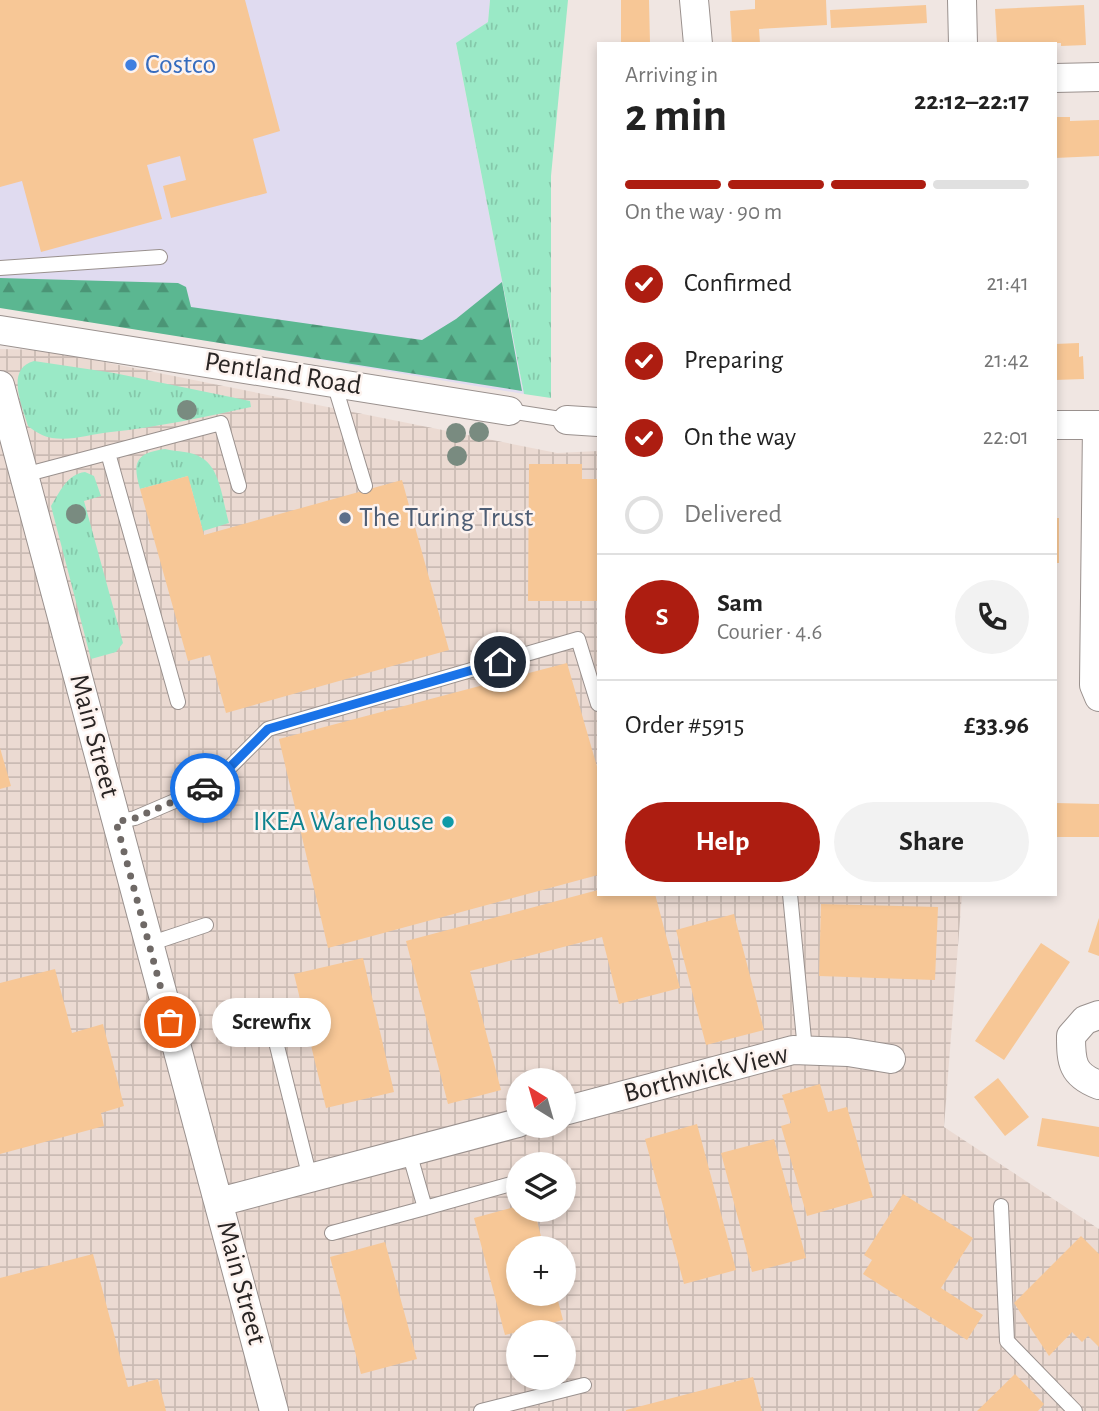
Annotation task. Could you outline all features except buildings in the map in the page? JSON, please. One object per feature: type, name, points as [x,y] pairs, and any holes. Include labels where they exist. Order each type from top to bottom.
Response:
[{"type":"street","points":[[694,0],[698,42]]},
{"type":"street","points":[[962,0],[963,42]]},
{"type":"street","points":[[1057,78],[1099,77]]},
{"type":"street","name":"Pentland Road","points":[[0,330],[509,411]]},
{"type":"street","name":"Main Street","points":[[0,385],[274,1411]]},
{"type":"street","points":[[567,420],[597,422]]},
{"type":"street","points":[[1057,425],[1098,425],[1094,685],[1099,697]]},
{"type":"street","points":[[1099,1015],[1085,1020],[1071,1036],[1071,1059],[1084,1079],[1099,1085]]},
{"type":"street","name":"Borthwick View","points":[[576,1108],[793,1050],[848,1052],[891,1059]]},
{"type":"street","points":[[219,1202],[506,1126]]},
{"type":"lane","points":[[0,268],[160,257]]},
{"type":"lane","points":[[334,383],[365,486]]},
{"type":"lane","name":"Pentland Road","points":[[509,411],[567,420]]},
{"type":"lane","points":[[24,475],[220,424],[239,486]]},
{"type":"lane","points":[[108,453],[178,702]]},
{"type":"lane","points":[[116,822],[135,818],[212,785],[268,729],[578,639],[597,701]]},
{"type":"lane","points":[[790,896],[805,1050]]},
{"type":"lane","points":[[149,944],[206,925]]},
{"type":"lane","points":[[267,1006],[310,1178]]},
{"type":"lane","points":[[409,1152],[425,1208]]},
{"type":"lane","points":[[332,1233],[506,1185]]},
{"type":"lane","points":[[1000,1206],[1007,1341],[1075,1411]]},
{"type":"lane","points":[[481,1411],[584,1385]]},
{"type":"shaded area","points":[[0,0],[490,0],[488,22],[456,44],[524,394],[0,306]]},
{"type":"shaded area","points":[[0,349],[43,350],[557,453],[597,451],[597,896],[962,896],[944,1127],[1099,1229],[1099,1411],[0,1411]]},
{"type":"green space","points":[[490,0],[568,0],[551,176],[551,398],[524,394],[456,43],[488,22]]},
{"type":"green space","points":[[0,278],[178,283],[186,287],[191,307],[422,340],[456,319],[502,282],[522,391],[0,308]]},
{"type":"green space","points":[[34,361],[114,373],[250,401],[251,407],[146,427],[74,438],[52,438],[28,426],[20,398],[20,372],[25,365]]},
{"type":"green space","points":[[165,449],[194,454],[208,463],[217,478],[229,523],[203,531],[188,476],[140,489],[136,472],[139,460],[148,453]]},
{"type":"green space","points":[[85,472],[94,476],[101,496],[84,501],[123,643],[116,652],[91,659],[51,506],[73,476]]},
{"type":"way so far","points":[[170,1022],[116,822],[135,818],[205,788]]},
{"type":"place","name":"Costco","points":[[131,65]]},
{"type":"place","name":"The Turing Trust","points":[[345,518]]},
{"type":"place","name":"IKEA Warehouse","points":[[448,822]]},
{"type":"place","name":"Screwfix","points":[[170,1022]]},
{"type":"route","points":[[205,788],[212,785],[268,729],[500,662]]}]
